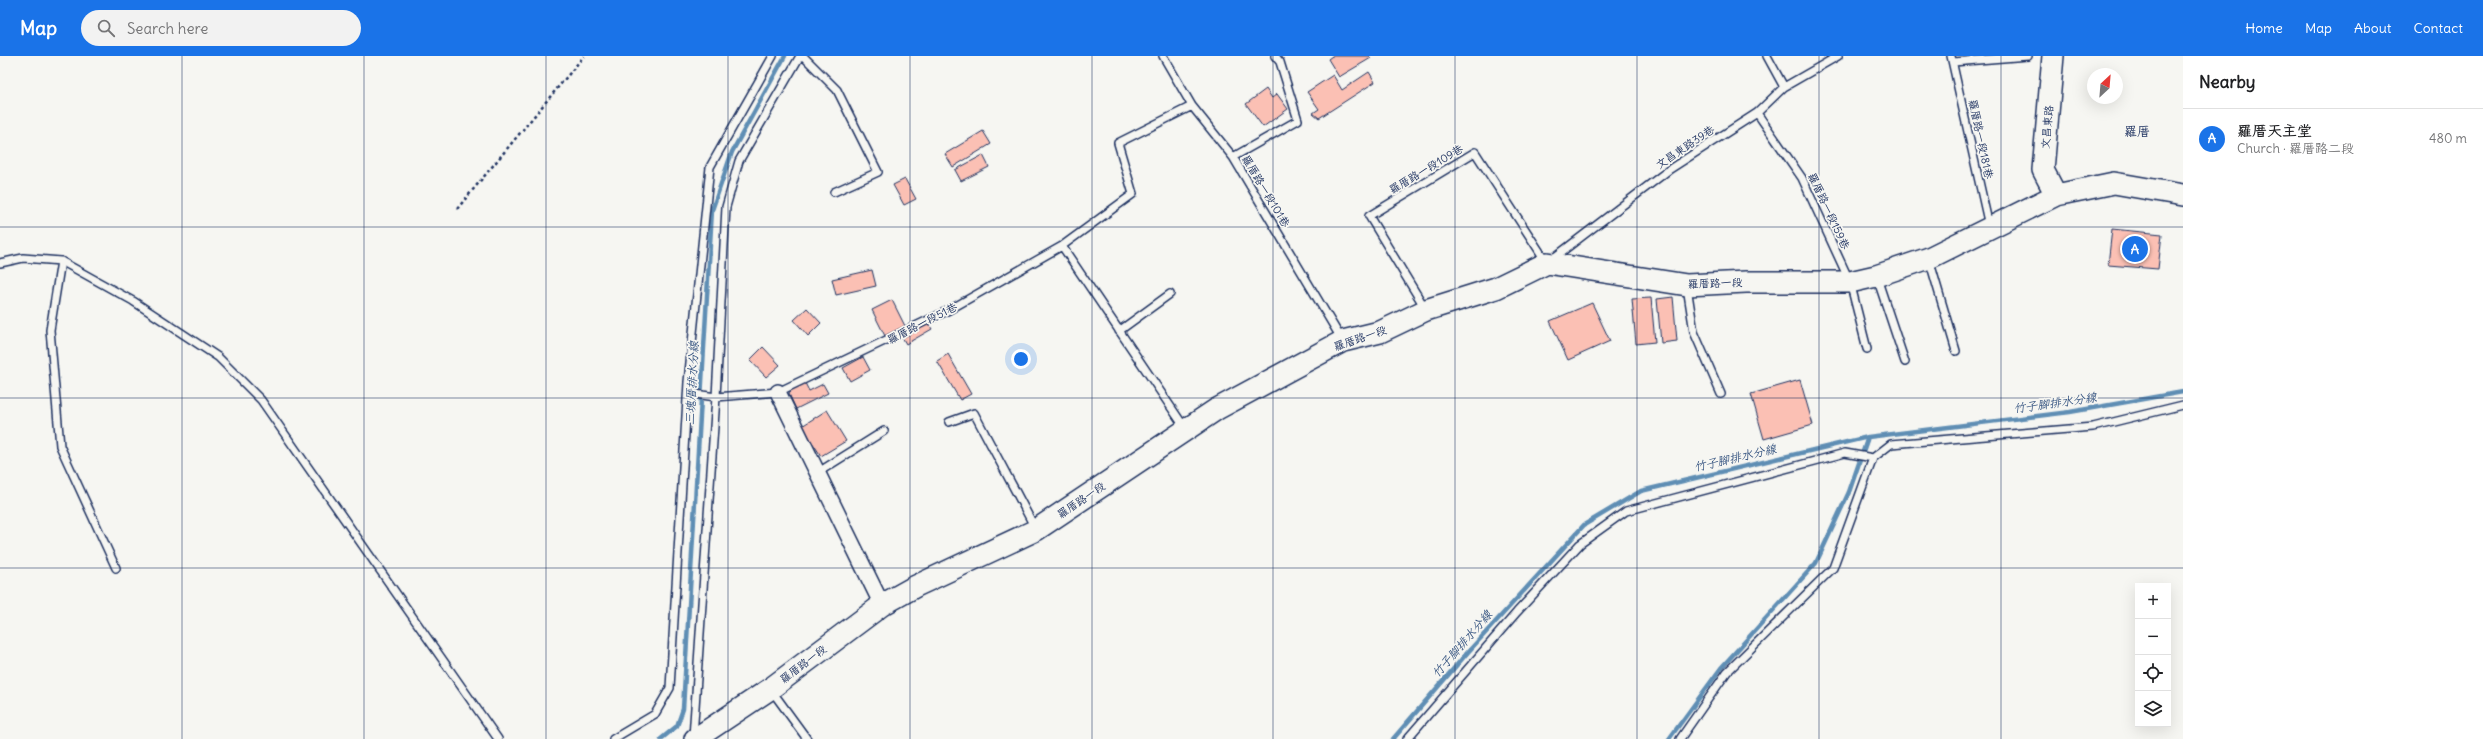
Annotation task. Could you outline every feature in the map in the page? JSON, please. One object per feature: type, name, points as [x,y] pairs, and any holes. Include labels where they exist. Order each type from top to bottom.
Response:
[{"type":"street","name":"文昌東路","points":[[2053,56],[2043,170],[2056,195]]},
{"type":"street","name":"羅厝路一段","points":[[694,739],[770,689],[882,605],[916,586],[1036,530],[1217,409],[1343,342],[1380,332],[1426,310],[1496,288],[1548,263],[1687,285],[1746,282],[1850,282],[1876,276],[1929,258],[1989,227],[2026,212],[2056,195],[2114,183],[2183,195]]},
{"type":"street","points":[[778,392],[882,605]]},
{"type":"lane","points":[[613,739],[655,714],[670,688],[690,393],[710,167],[773,56]]},
{"type":"lane","points":[[694,739],[716,397],[726,207],[738,161],[800,56]]},
{"type":"lane","points":[[803,56],[836,90],[878,172],[834,192]]},
{"type":"lane","name":"羅厝路一段101巷","points":[[1163,56],[1192,106],[1232,157],[1343,342]]},
{"type":"lane","points":[[1232,157],[1298,120],[1280,62],[1275,56]]},
{"type":"lane","points":[[1767,56],[1784,86]]},
{"type":"lane","name":"文昌東路39巷","points":[[1548,263],[1670,169],[1757,113],[1784,86],[1838,56]]},
{"type":"lane","points":[[1952,59],[2028,56]]},
{"type":"lane","name":"羅厝路一段181巷","points":[[1952,59],[1989,227]]},
{"type":"lane","name":"羅厝路一段51巷","points":[[690,393],[716,397],[778,392],[927,322],[1062,246],[1133,194],[1118,143],[1192,106]]},
{"type":"lane","name":"羅厝路一段159巷","points":[[1757,113],[1802,178],[1850,282],[1867,349]]},
{"type":"lane","name":"羅厝路一段109巷","points":[[1426,310],[1369,216],[1476,152],[1548,263]]},
{"type":"lane","points":[[1062,246],[1186,430]]},
{"type":"lane","points":[[0,263],[23,258],[61,261],[133,301],[218,357],[261,400],[498,739]]},
{"type":"lane","points":[[1929,258],[1956,351]]},
{"type":"lane","points":[[61,261],[50,330],[60,446],[116,568]]},
{"type":"lane","points":[[1876,276],[1905,362]]},
{"type":"lane","points":[[1687,285],[1694,332],[1721,394]]},
{"type":"lane","points":[[1119,331],[1170,294]]},
{"type":"lane","points":[[1680,739],[1727,672],[1833,568],[1873,458],[1891,444],[2092,427],[2183,405]]},
{"type":"lane","points":[[950,422],[974,413],[1036,530]]},
{"type":"lane","points":[[817,473],[884,431]]},
{"type":"lane","points":[[1407,739],[1517,612],[1580,544],[1626,511],[1845,453],[1873,458]]},
{"type":"lane","points":[[770,689],[807,739]]},
{"type":"path","points":[[457,209],[584,56]]},
{"type":"building","points":[[1332,56],[1369,56],[1371,58],[1339,77],[1328,59]]},
{"type":"building","points":[[1369,72],[1375,82],[1319,118],[1313,113],[1319,109],[1307,92],[1333,75],[1342,90]]},
{"type":"building","points":[[1266,89],[1272,98],[1277,94],[1288,109],[1263,127],[1246,104]]},
{"type":"building","points":[[983,131],[991,144],[953,167],[945,154]]},
{"type":"building","points":[[983,155],[989,167],[961,181],[955,170]]},
{"type":"building","points":[[905,179],[916,199],[904,205],[893,185]]},
{"type":"building","points":[[2112,229],[2162,234],[2158,269],[2108,265]]},
{"type":"building","points":[[872,270],[876,286],[836,295],[832,279]]},
{"type":"building","points":[[1673,297],[1677,341],[1661,343],[1657,299]]},
{"type":"building","points":[[1651,298],[1655,342],[1636,344],[1632,299]]},
{"type":"building","points":[[892,300],[905,326],[885,336],[872,310]]},
{"type":"building","points":[[1592,303],[1610,341],[1568,360],[1550,321]]},
{"type":"building","points":[[807,308],[821,323],[808,336],[794,320]]},
{"type":"building","points":[[927,321],[932,329],[906,344],[902,337]]},
{"type":"building","points":[[763,347],[780,365],[766,377],[750,360]]},
{"type":"building","points":[[948,354],[971,394],[960,400],[937,361]]},
{"type":"building","points":[[863,357],[870,370],[850,381],[843,368]]},
{"type":"building","points":[[1800,380],[1813,425],[1764,439],[1751,394]]},
{"type":"building","points":[[805,383],[809,391],[823,384],[828,393],[796,409],[789,394],[791,390]]},
{"type":"building","points":[[827,410],[846,441],[821,456],[802,426]]},
{"type":"waterway","name":"三塊厝排水分線","points":[[661,739],[677,726],[683,709],[712,210],[732,152],[785,56]]},
{"type":"waterway","name":"竹子腳排水分線","points":[[1393,739],[1468,652],[1584,525],[1641,491],[1868,437],[2070,412],[2183,392]]},
{"type":"waterway","points":[[1669,739],[1721,668],[1816,563],[1849,492],[1868,437]]},
{"type":"place","name":"羅厝天主堂","points":[[2135,249]]},
{"type":"district","name":"羅厝","points":[[2137,131]]}]
